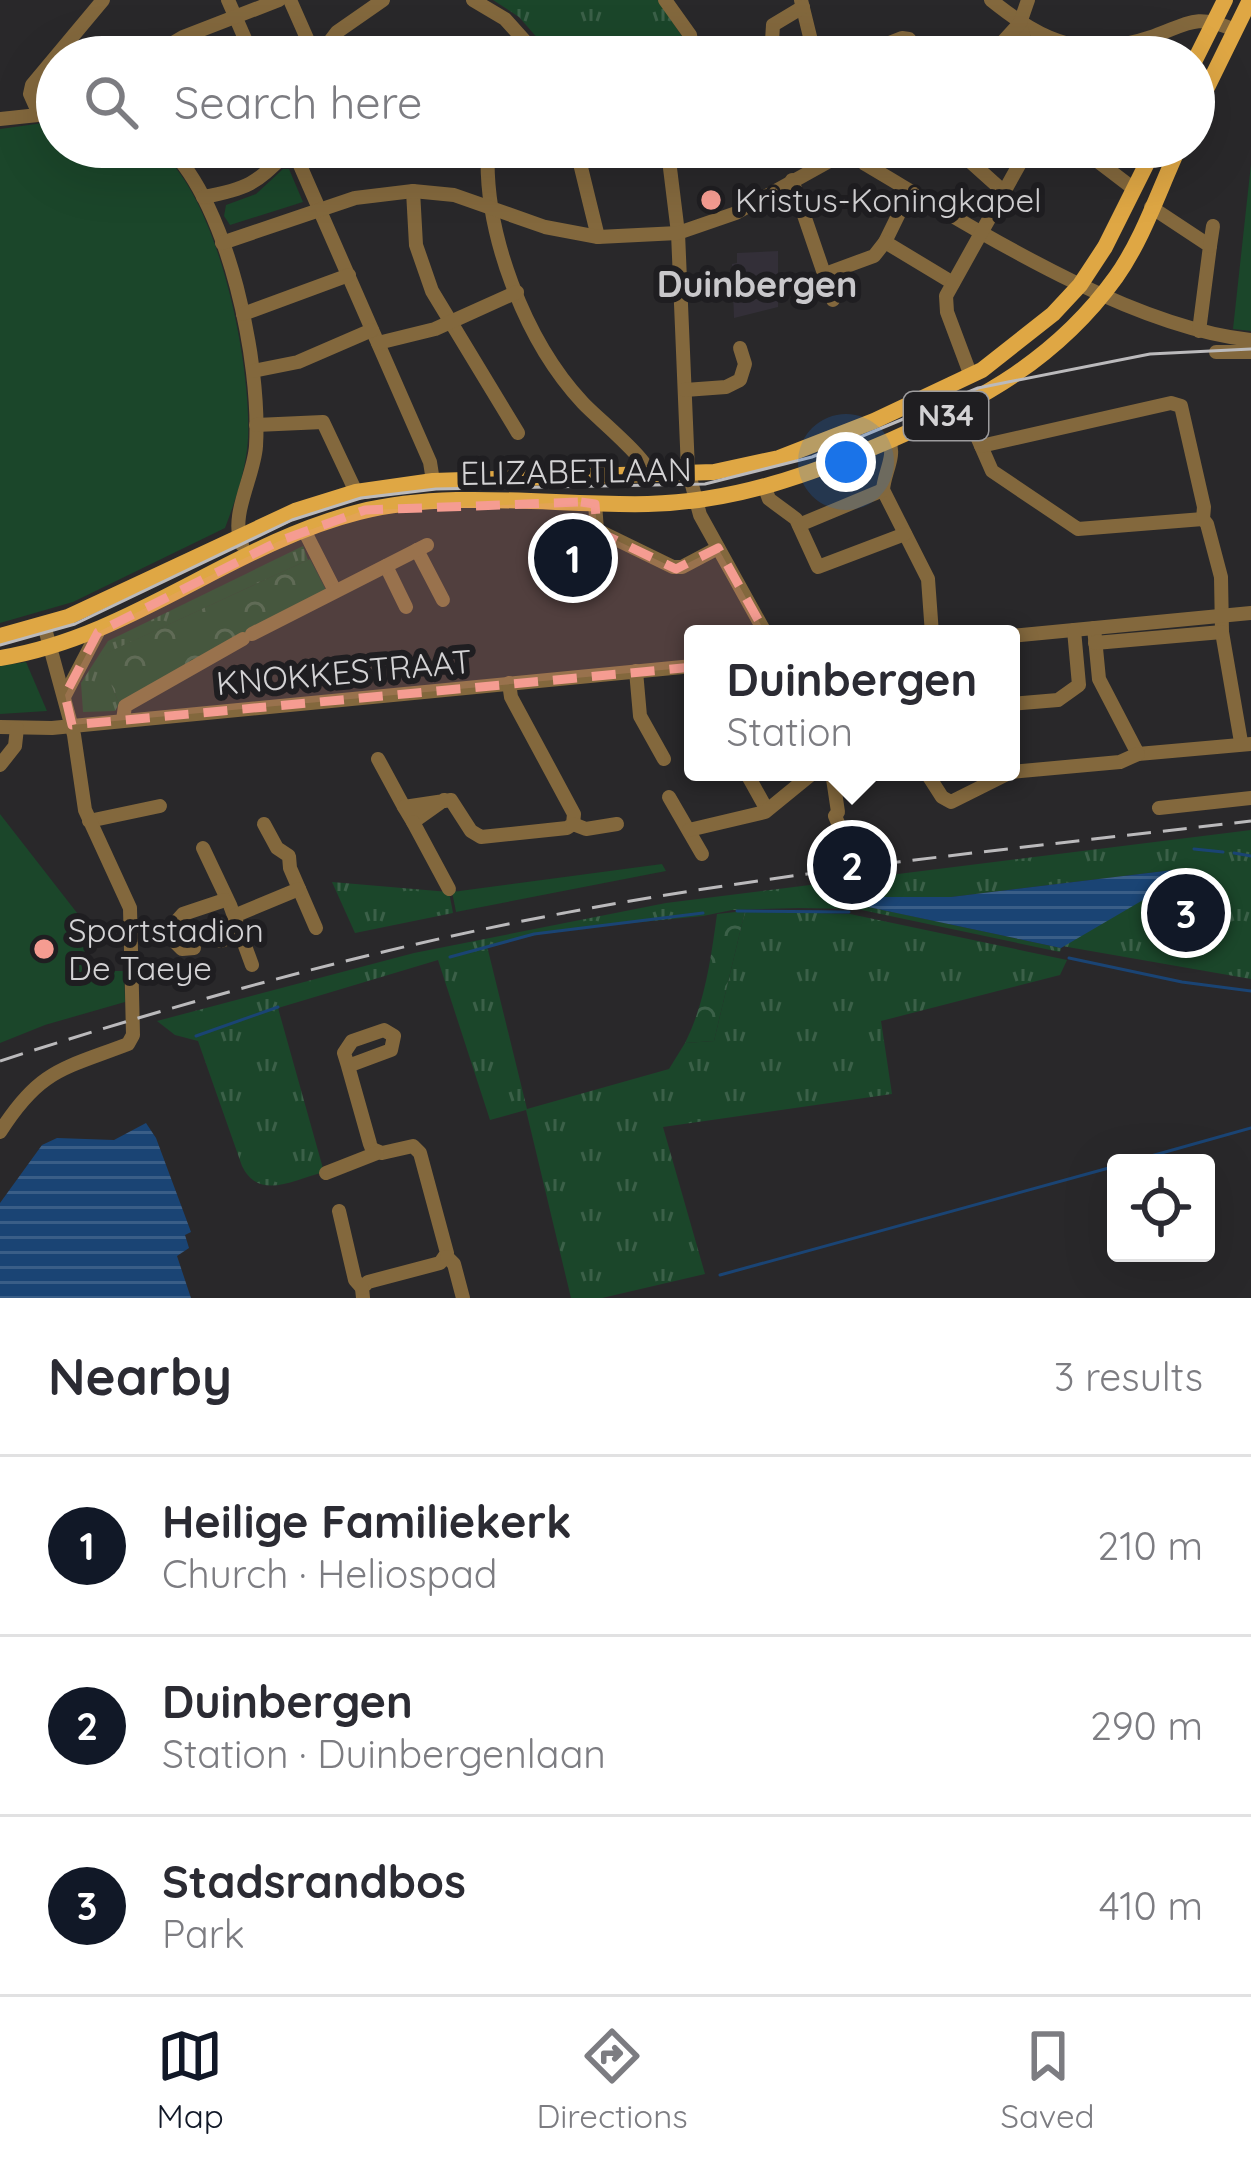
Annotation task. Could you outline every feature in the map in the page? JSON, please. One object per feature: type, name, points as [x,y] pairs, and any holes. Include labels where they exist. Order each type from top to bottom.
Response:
[{"type":"main road","points":[[1206,36],[1225,0]]},
{"type":"main road","points":[[1215,68],[1250,0]]},
{"type":"main road","name":"ELIZABETLAAN","points":[[0,636],[87,609],[238,536],[356,491],[433,481],[689,475],[745,466],[809,447],[971,376],[1022,342],[1080,284],[1105,247],[1144,168]]},
{"type":"main road","name":"ELIZABETLAAN","points":[[0,658],[98,632],[304,530],[364,510],[401,505],[697,501],[765,488],[889,441],[964,407],[1029,366],[1102,294],[1130,255],[1169,168]]},
{"type":"street","points":[[73,36],[103,0]]},
{"type":"street","points":[[228,0],[244,36]]},
{"type":"street","points":[[186,36],[279,0]]},
{"type":"street","points":[[290,0],[306,36]]},
{"type":"street","points":[[334,36],[383,0]]},
{"type":"street","points":[[472,0],[505,19],[520,36]]},
{"type":"street","points":[[665,0],[690,36]]},
{"type":"street","points":[[991,0],[1043,36]]},
{"type":"street","points":[[1008,36],[1020,23],[1028,0]]},
{"type":"street","points":[[772,36],[773,25],[802,4],[809,36]]},
{"type":"street","points":[[1150,36],[1186,23],[1213,21],[1233,29]]},
{"type":"street","points":[[1020,23],[1023,36]]},
{"type":"street","points":[[0,119],[35,115],[30,94],[36,80]]},
{"type":"street","points":[[187,168],[222,244],[243,314],[253,371],[254,464],[238,536],[247,557]]},
{"type":"street","points":[[203,197],[251,184],[273,168]]},
{"type":"street","points":[[303,168],[430,462],[433,481]]},
{"type":"street","points":[[489,168],[502,257],[551,366],[648,463],[651,476]]},
{"type":"street","points":[[581,168],[598,237]]},
{"type":"street","points":[[670,168],[678,233],[689,475],[718,548],[761,625]]},
{"type":"street","points":[[788,168],[833,300]]},
{"type":"street","points":[[222,244],[355,198],[413,191],[454,195],[545,227],[598,237],[678,233],[736,213],[816,168]]},
{"type":"street","points":[[872,168],[1080,284],[1245,347]]},
{"type":"street","points":[[978,168],[1004,191]]},
{"type":"street","points":[[971,376],[945,303],[1017,168]]},
{"type":"street","points":[[1106,168],[1134,189]]},
{"type":"street","points":[[413,191],[416,245],[432,291],[518,433]]},
{"type":"street","points":[[825,274],[874,256],[910,191]]},
{"type":"street","points":[[1151,207],[1210,246]]},
{"type":"street","points":[[1198,331],[1213,226]]},
{"type":"street","points":[[885,242],[952,283]]},
{"type":"street","points":[[243,314],[349,275]]},
{"type":"street","points":[[253,371],[298,362],[375,336],[452,322],[517,292]]},
{"type":"street","points":[[1216,352],[1245,347]]},
{"type":"street","points":[[686,390],[734,384],[744,373],[745,351]]},
{"type":"street","points":[[981,446],[1177,404],[1182,409],[1203,519]]},
{"type":"street","points":[[964,407],[992,471],[1078,529],[1203,519],[1221,577],[1221,624],[1246,743],[1020,771]]},
{"type":"street","points":[[256,425],[323,422],[356,491]]},
{"type":"street","points":[[889,441],[892,452],[884,490],[928,579],[931,625]]},
{"type":"street","points":[[765,488],[769,499],[799,525],[821,568],[905,534]]},
{"type":"street","points":[[799,525],[884,490]]},
{"type":"street","points":[[595,504],[597,530],[673,567],[718,548]]},
{"type":"street","points":[[304,530],[335,591]]},
{"type":"street","points":[[123,720],[125,706],[247,637],[422,548],[443,600]]},
{"type":"street","points":[[386,566],[406,607]]},
{"type":"street","points":[[1020,635],[1073,630],[1095,636],[1221,624],[1251,613]]},
{"type":"street","points":[[0,1132],[29,1091],[46,1077],[131,1041],[133,934],[127,897],[81,797],[72,725],[44,625]]},
{"type":"street","points":[[1073,630],[1079,686]]},
{"type":"street","points":[[64,695],[98,632]]},
{"type":"street","points":[[1095,636],[1099,679],[1138,754]]},
{"type":"street","name":"KNOKKESTRAAT","points":[[8,728],[684,667]]},
{"type":"street","points":[[636,671],[640,716],[664,759]]},
{"type":"street","points":[[1020,703],[1058,700],[1099,679]]},
{"type":"street","points":[[509,683],[511,698],[574,814],[573,824]]},
{"type":"street","points":[[0,765],[15,746],[8,728]]},
{"type":"street","points":[[378,759],[449,889]]},
{"type":"street","points":[[750,781],[767,810]]},
{"type":"street","points":[[689,830],[748,819],[803,781]]},
{"type":"street","points":[[833,781],[835,816],[841,830]]},
{"type":"street","points":[[932,781],[951,802],[995,781]]},
{"type":"street","points":[[669,797],[702,854]]},
{"type":"street","points":[[1160,808],[1251,798]]},
{"type":"street","points":[[404,807],[444,800],[456,804],[475,836],[573,824]]},
{"type":"street","points":[[413,822],[444,800]]},
{"type":"street","points":[[89,821],[160,806]]},
{"type":"street","points":[[264,824],[278,848],[294,854],[299,889],[316,928]]},
{"type":"street","points":[[573,824],[586,829],[617,824]]},
{"type":"street","points":[[202,848],[252,964]]},
{"type":"street","points":[[234,916],[299,889]]},
{"type":"street","points":[[133,934],[166,933],[183,914],[225,900]]},
{"type":"street","points":[[166,933],[182,949],[194,948]]},
{"type":"street","points":[[221,941],[241,933]]},
{"type":"street","points":[[348,1066],[377,1154]]},
{"type":"street","points":[[326,1173],[409,1146],[420,1153],[447,1257],[454,1264],[464,1298]]},
{"type":"street","points":[[339,1211],[362,1293]]},
{"type":"street","points":[[362,1293],[368,1282],[440,1263],[447,1257]]},
{"type":"highlighted area","points":[[595,504],[597,531],[676,569],[718,548],[780,659],[72,725],[65,695],[98,632],[279,541],[365,510]]},
{"type":"shaded area","points":[[778,251],[778,307],[734,318],[732,264],[737,263],[737,253]]},
{"type":"green space","points":[[493,0],[658,0],[682,36],[536,36],[519,17]]},
{"type":"green space","points":[[36,124],[36,168],[177,169],[196,200],[226,281],[248,407],[247,451],[225,528],[73,602],[0,623],[0,129]]},
{"type":"green space","points":[[1251,164],[1251,331],[1233,329]]},
{"type":"green space","points":[[283,169],[289,169],[303,202],[230,225],[224,216],[226,205],[256,194]]},
{"type":"green space","points":[[303,546],[308,560],[101,656],[119,704],[115,711],[83,712],[81,683],[108,641]]},
{"type":"green space","points":[[310,559],[326,590],[119,704],[100,656]]},
{"type":"green space","points":[[26,662],[47,711],[0,714],[0,666]]},
{"type":"green space","name":"Sportstadion De Taeye","points":[[0,814],[88,927],[88,971],[124,971],[125,1002],[0,1043]]},
{"type":"green space","points":[[1251,830],[1251,979],[1062,946],[1178,879],[1173,870],[951,897],[858,897],[855,904],[1061,948],[1060,952],[857,909],[799,908],[732,910],[559,930],[487,946],[527,1109],[669,1069],[685,1043],[714,1041],[745,911],[850,914],[1067,960],[1060,975],[881,1021],[892,1094],[663,1127],[705,1274],[602,1298],[571,1298],[526,1110],[490,1120],[438,960],[278,1008],[324,1172],[289,1183],[267,1185],[249,1177],[198,1041],[175,1035],[157,1021],[414,953],[666,903]]},
{"type":"green space","points":[[662,864],[666,871],[456,912],[452,892]]},
{"type":"green space","points":[[332,882],[449,892],[453,913],[355,933]]},
{"type":"green space","points":[[745,911],[714,1041],[685,1043],[710,964],[717,914]]},
{"type":"water","points":[[1173,870],[1180,874],[1179,879],[1061,948],[854,904],[858,897],[951,897]]},
{"type":"water","points":[[146,1123],[191,1232],[185,1235],[189,1248],[177,1256],[191,1298],[0,1298],[0,1203],[42,1145],[57,1138],[114,1140]]},
{"type":"waterway","points":[[1194,849],[1223,852]]},
{"type":"waterway","points":[[1234,853],[1251,856]]},
{"type":"waterway","points":[[737,911],[849,912]]},
{"type":"waterway","points":[[450,957],[534,934],[703,913]]},
{"type":"waterway","points":[[1069,958],[1251,991]]},
{"type":"waterway","points":[[196,1036],[278,1007]]},
{"type":"waterway","points":[[1158,1154],[1251,1128]]},
{"type":"waterway","points":[[720,1275],[1107,1168]]},
{"type":"tram line","points":[[0,645],[75,624],[292,520],[361,498],[436,489],[705,484],[812,457],[978,388],[1150,354],[1251,349]]},
{"type":"railway","points":[[0,1061],[280,978],[564,913],[821,872],[1251,821]]},
{"type":"place","name":"Kristus-Koningkapel","points":[[711,200]]},
{"type":"place","name":"Heilige Familiekerk","points":[[573,558]]},
{"type":"place","name":"Duinbergen","points":[[852,865]]},
{"type":"place","name":"Stadsrandbos","points":[[1186,913]]},
{"type":"place","name":"Sportstadion De Taeye","points":[[44,949]]},
{"type":"district","name":"Duinbergen","points":[[757,284]]}]
